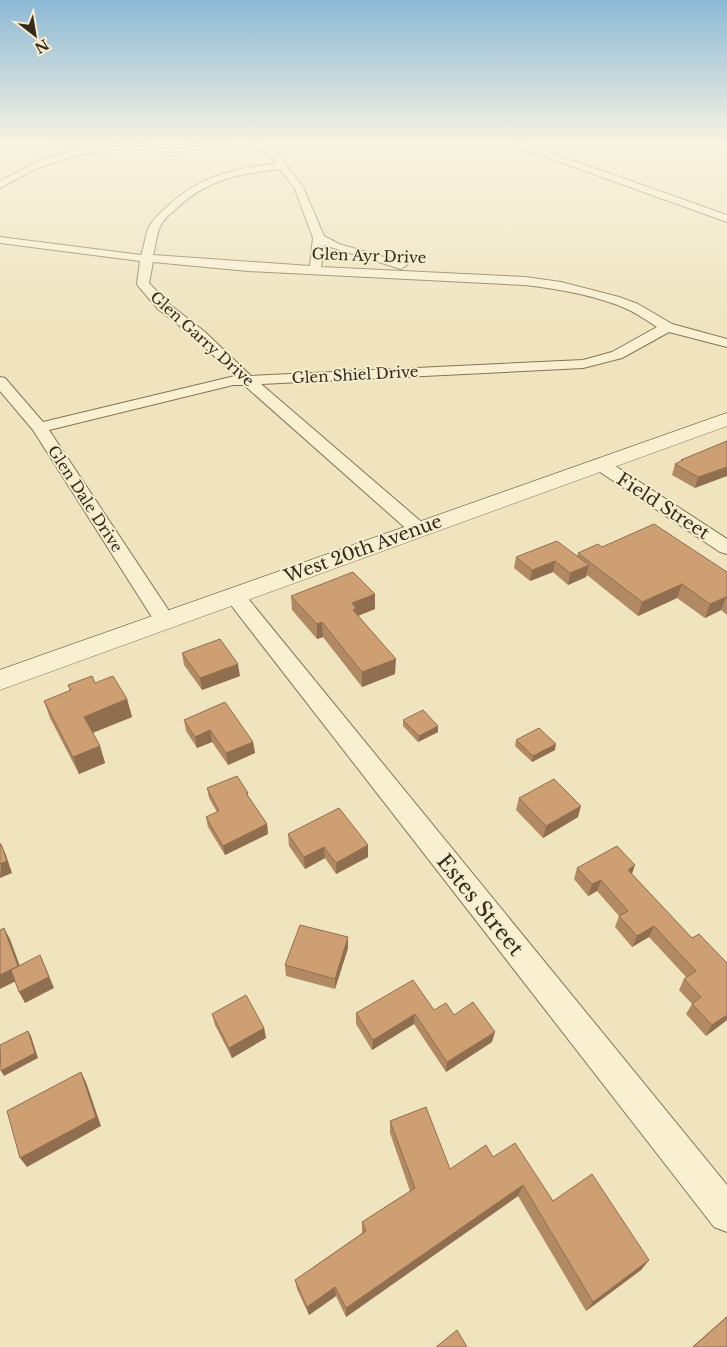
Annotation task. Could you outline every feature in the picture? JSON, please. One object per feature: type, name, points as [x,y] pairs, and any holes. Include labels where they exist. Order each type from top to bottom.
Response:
[{"type":"street","name":"Glen Garry Drive","points":[[173,206],[155,225],[145,259],[147,263],[143,284],[162,306],[200,335],[246,380],[418,529]]},
{"type":"street","points":[[307,206],[319,238],[315,270]]},
{"type":"street","points":[[691,206],[727,219]]},
{"type":"street","points":[[319,238],[335,246],[444,276]]},
{"type":"street","name":"Glen Ayr Drive","points":[[0,240],[64,250],[145,259],[525,281],[582,290],[633,307],[668,327],[727,343]]},
{"type":"street","name":"Glen Shiel Drive","points":[[39,428],[234,381],[583,364],[617,355],[668,327]]},
{"type":"street","name":"Glen Dale Drive","points":[[0,381],[39,428],[164,620]]},
{"type":"street","name":"West 20th Avenue","points":[[0,680],[727,419]]},
{"type":"street","name":"Field Street","points":[[600,464],[727,548]]},
{"type":"street","name":"Estes Street","points":[[234,595],[727,1214]]},
{"type":"building","points":[[727,441],[727,467],[698,477],[675,464],[683,460],[681,460]]},
{"type":"building","points":[[654,524],[727,572],[727,598],[710,604],[682,584],[642,602],[578,553],[598,544],[602,547]]},
{"type":"building","points":[[557,541],[589,565],[570,573],[555,561],[532,570],[516,557]]},
{"type":"building","points":[[353,572],[375,594],[352,603],[356,608],[353,610],[396,659],[362,672],[322,622],[317,624],[291,596]]},
{"type":"building","points":[[220,639],[238,664],[200,678],[182,653]]},
{"type":"building","points":[[92,676],[95,683],[113,676],[127,699],[84,717],[100,746],[73,757],[44,701],[71,690],[68,685]]},
{"type":"building","points":[[225,702],[253,742],[226,753],[210,730],[195,737],[184,720]]},
{"type":"building","points":[[423,710],[438,726],[419,736],[403,720]]},
{"type":"building","points":[[539,728],[556,744],[533,756],[516,740]]},
{"type":"building","points":[[237,776],[267,824],[223,846],[206,817],[219,811],[207,788]]},
{"type":"building","points":[[554,779],[581,806],[546,826],[519,798]]},
{"type":"building","points":[[339,808],[368,845],[336,863],[324,847],[304,857],[288,834]]},
{"type":"building","points":[[0,844],[7,861],[0,864]]},
{"type":"building","points":[[617,846],[635,865],[628,870],[692,938],[699,934],[727,963],[727,1015],[712,1025],[692,1004],[701,997],[684,979],[696,971],[654,926],[637,936],[619,916],[628,911],[601,880],[592,884],[577,868]]},
{"type":"building","points":[[300,925],[348,937],[335,979],[285,965]]},
{"type":"building","points":[[4,928],[18,966],[0,975],[0,930]]},
{"type":"building","points":[[40,955],[49,977],[19,992],[11,970]]},
{"type":"building","points":[[413,980],[434,1010],[446,1003],[454,1015],[473,1002],[495,1032],[447,1062],[415,1014],[373,1040],[356,1013]]},
{"type":"building","points":[[246,995],[264,1028],[229,1048],[212,1014]]},
{"type":"building","points":[[28,1031],[35,1053],[1,1071],[0,1045]]},
{"type":"building","points":[[81,1072],[96,1117],[20,1158],[7,1111]]},
{"type":"building","points":[[426,1107],[450,1169],[486,1145],[493,1157],[515,1143],[553,1201],[592,1174],[649,1260],[593,1302],[523,1185],[346,1308],[335,1287],[307,1307],[295,1280],[366,1231],[362,1222],[415,1188],[390,1121]]},
{"type":"building","points":[[727,1317],[727,1347],[693,1347]]},
{"type":"building","points":[[457,1330],[467,1347],[436,1347]]}]
